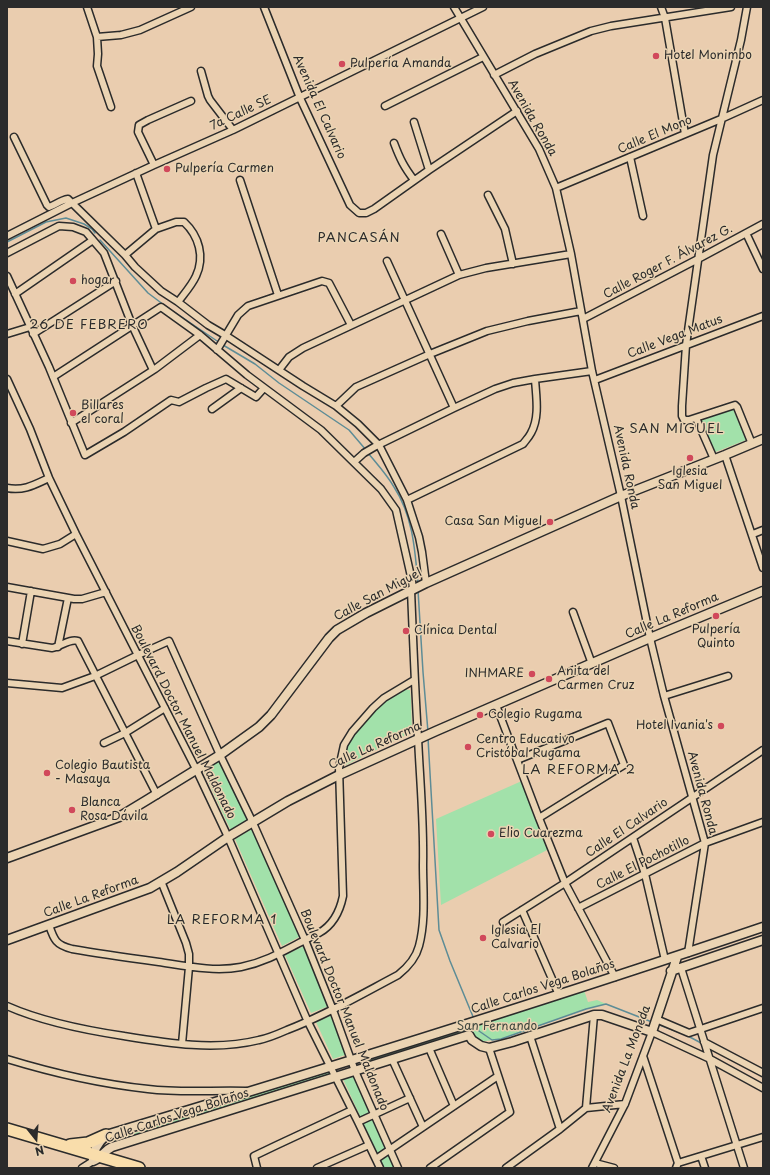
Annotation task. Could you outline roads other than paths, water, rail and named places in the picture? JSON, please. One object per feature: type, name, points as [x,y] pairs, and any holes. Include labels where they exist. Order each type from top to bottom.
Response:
[{"type":"highway","points":[[7,1129],[96,1157],[117,1168]]},
{"type":"highway","points":[[61,1145],[88,1143],[106,1135]]},
{"type":"highway","points":[[7,1137],[138,1168]]},
{"type":"street","points":[[87,7],[97,37],[97,66],[111,107]]},
{"type":"street","points":[[97,37],[140,30],[191,7]]},
{"type":"street","name":"Avenida El Calvario","points":[[264,7],[300,98],[350,205],[359,213],[366,213],[374,209],[414,180]]},
{"type":"street","name":"Avenida Ronda","points":[[454,7],[539,149],[556,188],[571,254],[592,371],[621,496],[650,638],[664,696],[693,798],[704,843],[688,953]]},
{"type":"street","name":"7a Calle SE","points":[[7,236],[136,173],[234,130],[483,7]]},
{"type":"street","points":[[661,7],[665,18],[685,134]]},
{"type":"street","points":[[494,76],[535,54],[591,30],[731,7]]},
{"type":"street","points":[[747,7],[741,40],[713,154],[686,345],[682,416],[684,420],[689,420],[735,405],[752,444]]},
{"type":"street","points":[[385,106],[483,57]]},
{"type":"street","points":[[201,70],[210,100],[234,130]]},
{"type":"street","name":"Calle El Mono","points":[[556,188],[763,100]]},
{"type":"street","points":[[154,165],[138,132],[139,125],[191,101]]},
{"type":"street","points":[[394,143],[402,164],[414,180],[517,111]]},
{"type":"street","points":[[414,122],[429,170]]},
{"type":"street","points":[[14,137],[46,205],[49,207],[68,199],[134,267],[161,291],[224,337],[336,406],[358,424],[377,446],[407,500],[419,537],[425,583]]},
{"type":"street","points":[[630,157],[643,216]]},
{"type":"street","points":[[136,173],[156,229]]},
{"type":"street","points":[[240,180],[278,295]]},
{"type":"street","points":[[488,195],[505,229],[513,264]]},
{"type":"street","points":[[124,255],[156,229],[176,222],[184,222],[192,228],[199,245],[200,260],[196,276],[178,302]]},
{"type":"street","name":"Calle Roger F. Álvarez G.","points":[[583,319],[763,224]]},
{"type":"street","points":[[7,253],[59,226],[73,227],[86,232],[104,252],[132,325],[152,370]]},
{"type":"street","points":[[746,233],[763,269]]},
{"type":"street","points":[[441,234],[459,275]]},
{"type":"street","points":[[15,294],[94,240]]},
{"type":"street","points":[[279,370],[289,357],[303,348],[459,275],[486,268],[571,254]]},
{"type":"street","points":[[387,261],[454,408]]},
{"type":"street","points":[[7,276],[53,377],[85,455],[124,432],[171,400],[179,402],[226,379],[256,397],[264,388]]},
{"type":"street","points":[[33,334],[116,281]]},
{"type":"street","points":[[218,348],[238,315],[248,306],[322,281],[329,283],[351,325]]},
{"type":"street","points":[[7,1006],[58,1023],[147,1040],[207,1045],[249,1042],[265,1038],[308,1022],[398,975],[411,963],[417,954],[422,934],[424,829],[414,680],[413,589],[411,573],[396,510],[381,489],[355,461],[321,430],[247,375],[218,348],[161,307],[53,377]]},
{"type":"street","points":[[336,406],[356,387],[487,330],[581,311]]},
{"type":"street","name":"Calle Vega Matus","points":[[595,380],[763,316]]},
{"type":"street","points":[[7,334],[30,326]]},
{"type":"street","points":[[71,423],[152,370],[200,335]]},
{"type":"street","points":[[355,461],[364,453],[377,446],[496,389],[513,383],[592,371]]},
{"type":"street","name":"Boulevard Doctor Manuel Maldonado","points":[[7,379],[30,429],[49,478],[196,769],[228,838],[308,1022],[380,1168]]},
{"type":"street","points":[[407,500],[523,444],[531,433],[535,421],[535,379]]},
{"type":"street","points":[[212,409],[241,388]]},
{"type":"street","points":[[696,418],[714,460]]},
{"type":"street","name":"Calle San Miguel","points":[[7,858],[119,817],[220,755],[259,727],[271,715],[329,638],[337,630],[366,613],[425,583],[621,496],[714,460],[763,439]]},
{"type":"street","points":[[726,455],[763,568]]},
{"type":"street","points":[[7,488],[29,488],[49,478]]},
{"type":"street","points":[[753,534],[763,530]]},
{"type":"street","points":[[7,541],[43,549],[60,544],[76,534]]},
{"type":"street","points":[[7,587],[68,598],[82,599],[106,592]]},
{"type":"street","points":[[22,644],[31,591]]},
{"type":"street","name":"Calle La Reforma","points":[[7,940],[150,888],[288,801],[339,775],[650,638],[763,591]]},
{"type":"street","points":[[58,647],[68,598]]},
{"type":"street","points":[[573,612],[592,664]]},
{"type":"street","points":[[7,641],[52,648],[58,647],[73,640],[78,641],[157,794]]},
{"type":"street","name":"Boulevard Doctor Manuel Maldonado","points":[[138,655],[169,641],[220,755],[253,822],[305,940],[355,1071],[398,1168]]},
{"type":"street","points":[[7,683],[62,688],[95,676],[138,655]]},
{"type":"street","points":[[664,696],[728,676]]},
{"type":"street","points":[[49,925],[56,941],[60,945],[72,950],[189,966],[219,968],[240,967],[258,962],[279,954],[319,934],[336,916],[343,896],[339,775],[340,761],[344,745],[352,732],[373,708],[384,698],[414,680]]},
{"type":"street","points":[[496,705],[565,883],[615,977]]},
{"type":"street","points":[[104,744],[125,733],[165,708]]},
{"type":"street","points":[[517,760],[608,723],[624,765],[539,818]]},
{"type":"street","name":"Calle El Calvario","points":[[503,922],[565,883],[763,750]]},
{"type":"street","name":"Calle El Pochotillo","points":[[578,908],[704,843],[763,822]]},
{"type":"street","points":[[633,838],[645,874],[665,960]]},
{"type":"street","points":[[161,881],[189,954],[182,1044]]},
{"type":"street","points":[[522,910],[559,995]]},
{"type":"street","name":"Calle Carlos Vega Bolaños","points":[[96,1157],[100,1141],[106,1135],[252,1092],[559,995],[677,957],[763,927]]},
{"type":"street","points":[[671,971],[763,940]]},
{"type":"street","name":"Avenida La Moneda","points":[[593,1166],[624,1104],[643,1056],[677,957]]},
{"type":"street","points":[[681,968],[744,1168]]},
{"type":"street","points":[[655,1021],[689,1033],[763,1008]]},
{"type":"street","points":[[472,1022],[469,1035],[472,1040],[481,1046],[488,1048],[594,1015],[602,1015],[652,1031],[710,1059],[763,1088]]},
{"type":"street","points":[[586,1108],[594,1015]]},
{"type":"street","name":"Calle Carlos Vega Bolaños","points":[[96,1157],[112,1147],[469,1035]]},
{"type":"street","points":[[530,1036],[560,1129]]},
{"type":"street","points":[[704,1042],[763,1074]]},
{"type":"street","points":[[429,1048],[454,1106]]},
{"type":"street","points":[[430,1168],[510,1112],[488,1048]]},
{"type":"street","points":[[643,1056],[677,1166],[701,1156],[763,1137]]},
{"type":"street","points":[[7,1059],[76,1077],[149,1090],[252,1092]]},
{"type":"street","points":[[392,1059],[423,1127]]},
{"type":"street","points":[[376,1159],[498,1076]]},
{"type":"street","points":[[358,1122],[410,1098]]},
{"type":"street","points":[[510,1167],[586,1108],[624,1104]]},
{"type":"street","points":[[257,1168],[254,1156],[352,1110]]},
{"type":"street","points":[[317,1168],[369,1145]]},
{"type":"street","points":[[701,1156],[705,1168]]},
{"type":"street","points":[[82,1168],[96,1157]]},
{"type":"street","points":[[593,1166],[614,1168]]},
{"type":"waterway","points":[[7,242],[46,222],[66,218],[84,224],[95,233]]},
{"type":"waterway","points":[[100,240],[148,293],[220,343]]},
{"type":"waterway","points":[[223,345],[255,364],[279,383],[349,430],[366,450]]},
{"type":"waterway","points":[[368,453],[391,483],[405,510],[412,534],[418,584]]},
{"type":"waterway","points":[[418,590],[428,732]]},
{"type":"waterway","points":[[428,738],[439,930],[474,1019]]},
{"type":"waterway","points":[[476,1024],[479,1031],[492,1040],[501,1039],[586,1009],[606,1004],[652,1022]]},
{"type":"waterway","points":[[657,1024],[686,1035],[703,1044]]},
{"type":"place","name":"Hotel Monimbo","points":[[656,56]]},
{"type":"place","name":"Pulpería Amanda","points":[[342,64]]},
{"type":"place","name":"Pulpería Carmen","points":[[167,169]]},
{"type":"place","name":"hogar","points":[[73,281]]},
{"type":"place","name":"Billares el coral","points":[[73,413]]},
{"type":"place","name":"Iglesia San Miguel","points":[[690,458]]},
{"type":"place","name":"Casa San Miguel","points":[[550,522]]},
{"type":"place","name":"Pulpería Quinto","points":[[716,616]]},
{"type":"place","name":"Clínica Dental","points":[[406,631]]},
{"type":"place","name":"INHMARE","points":[[532,674]]},
{"type":"place","name":"Anita del Carmen Cruz","points":[[549,679]]},
{"type":"place","name":"Colegio Rugama","points":[[480,715]]},
{"type":"place","name":"Hotel Ivania's","points":[[721,726]]},
{"type":"place","name":"Centro Educativo Cristóbal Rugama","points":[[468,747]]},
{"type":"place","name":"Colegio Bautista - Masaya","points":[[47,773]]},
{"type":"place","name":"Blanca Rosa Dávila","points":[[72,810]]},
{"type":"place","name":"Elio Cuarezma","points":[[491,834]]},
{"type":"place","name":"Iglesia El Calvario","points":[[483,938]]},
{"type":"district","name":"PANCASÁN","points":[[359,238]]},
{"type":"district","name":"26 DE FEBRERO","points":[[89,325]]},
{"type":"district","name":"SAN MIGUEL","points":[[677,429]]},
{"type":"district","name":"LA REFORMA 2","points":[[579,770]]},
{"type":"district","name":"LA REFORMA 1","points":[[222,920]]},
{"type":"park label","name":"San Fernando","points":[[497,1027]]}]
